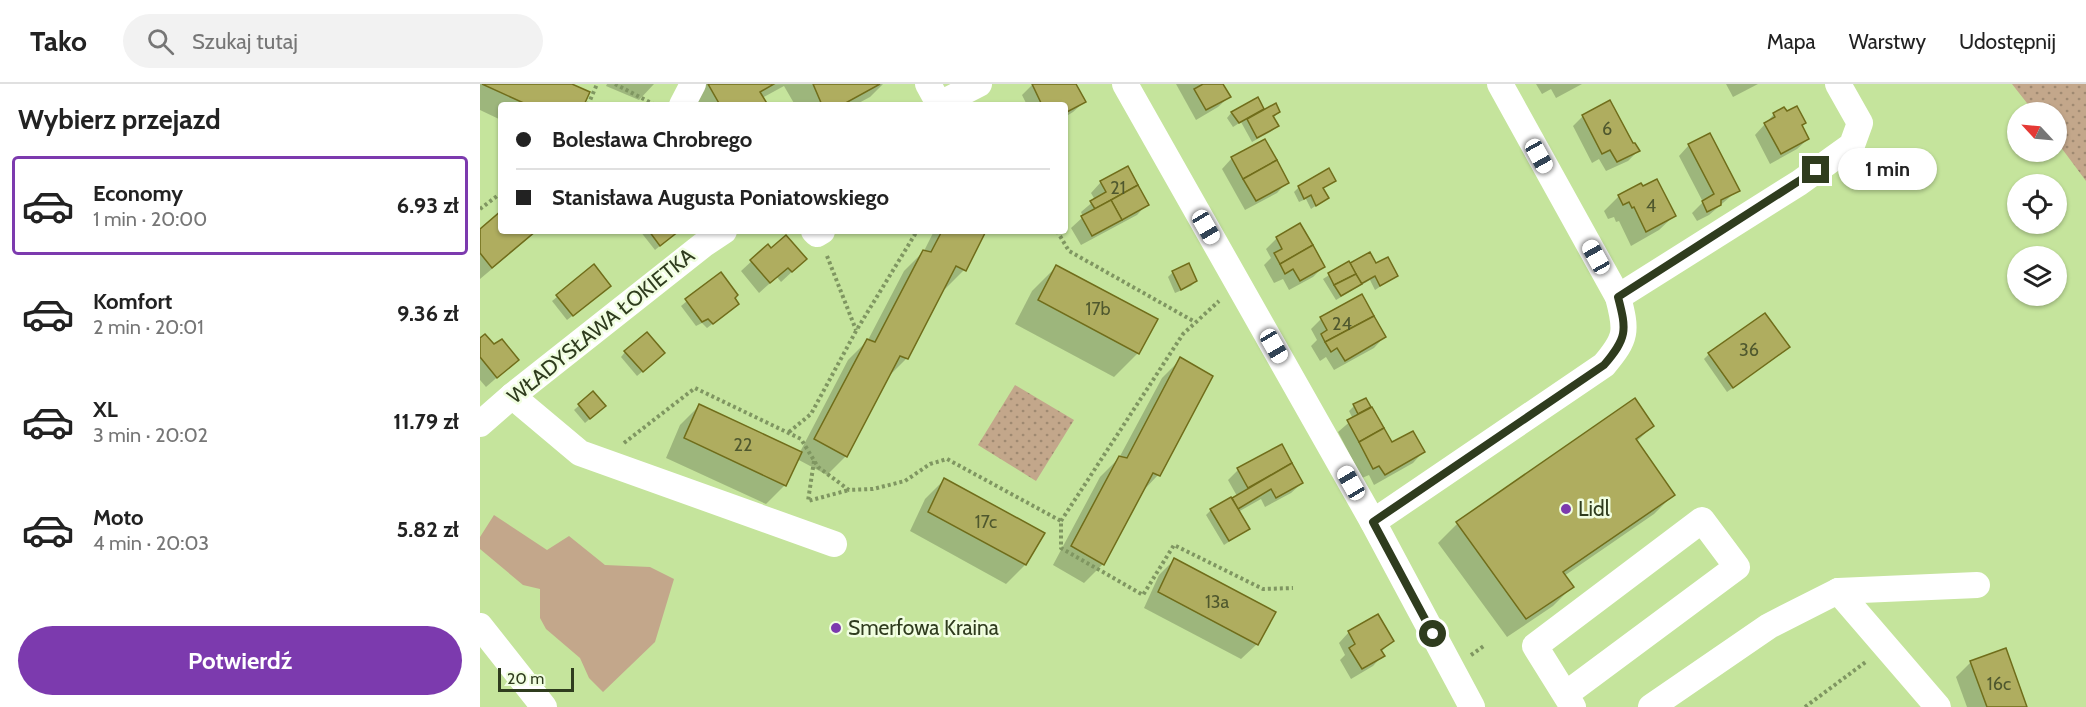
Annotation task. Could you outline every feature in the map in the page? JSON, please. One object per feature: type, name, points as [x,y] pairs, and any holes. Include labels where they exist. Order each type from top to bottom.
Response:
[{"type":"street","points":[[684,102],[693,84]]},
{"type":"street","points":[[928,84],[937,102]]},
{"type":"street","points":[[945,102],[979,84]]},
{"type":"street","points":[[1125,84],[1373,522],[1472,707]]},
{"type":"street","points":[[1373,522],[1604,365],[1618,348],[1623,335],[1624,322],[1618,297],[1500,84]]},
{"type":"street","points":[[1618,297],[1799,183],[1852,145],[1860,123],[1838,84]]},
{"type":"street","name":"WŁADYSŁAWA ŁOKIETKA","points":[[480,424],[512,396],[720,234]]},
{"type":"street","points":[[512,396],[580,453],[834,544]]},
{"type":"street","points":[[1702,520],[1737,567],[1570,700],[1535,646],[1702,520]]},
{"type":"street","points":[[1651,707],[1769,626],[1838,591],[1977,585]]},
{"type":"street","points":[[1838,591],[1938,707]]},
{"type":"street","points":[[480,626],[544,707]]},
{"type":"path","points":[[589,102],[597,84]]},
{"type":"path","points":[[615,84],[650,102]]},
{"type":"path","points":[[480,209],[498,195]]},
{"type":"path","points":[[819,234],[856,331]]},
{"type":"path","points":[[789,432],[811,414],[856,331],[915,234]]},
{"type":"path","points":[[1059,234],[1069,250],[1195,322]]},
{"type":"path","points":[[1240,288],[1228,294],[1195,322],[1177,343],[1061,521],[1061,548],[1143,595],[1174,545],[1263,589],[1293,588]]},
{"type":"path","points":[[590,457],[624,443],[695,388],[801,439],[818,466],[849,490]]},
{"type":"path","points":[[814,459],[808,501],[849,490],[873,489],[905,481],[930,464],[947,459],[1061,521]]},
{"type":"path","points":[[1465,658],[1485,645]]},
{"type":"path","points":[[1805,707],[1886,647]]},
{"type":"shaded area","points":[[2012,84],[2086,84],[2086,181],[2067,155],[2067,102],[2026,102]]},
{"type":"shaded area","points":[[1015,385],[1074,420],[1036,481],[978,445]]},
{"type":"shaded area","points":[[494,515],[547,550],[569,536],[605,565],[650,567],[674,579],[655,642],[603,692],[589,678],[580,658],[546,629],[540,618],[540,589],[523,585],[480,549],[480,537]]},
{"type":"building","points":[[482,84],[572,84],[590,92],[585,102],[521,102]]},
{"type":"building","points":[[708,84],[774,84],[760,92],[766,102],[718,102]]},
{"type":"building","points":[[813,84],[880,84],[847,102],[821,102]]},
{"type":"building","points":[[1032,84],[1076,84],[1086,102],[1068,111],[1068,102],[1041,102]]},
{"type":"building","points":[[1203,84],[1223,84],[1231,97],[1206,110],[1194,89]]},
{"type":"building","points":[[1258,97],[1264,109],[1239,123],[1231,112]]},
{"type":"building","points":[[1610,100],[1633,143],[1640,151],[1617,162],[1610,150],[1602,154],[1582,115]]},
{"type":"building","points":[[1276,103],[1280,112],[1273,116],[1279,126],[1257,138],[1247,119]]},
{"type":"building","points":[[1797,106],[1806,123],[1802,125],[1809,139],[1781,154],[1764,123],[1775,117],[1773,113],[1784,107],[1787,111]]},
{"type":"building","points":[[1710,133],[1740,191],[1721,200],[1721,205],[1707,212],[1702,201],[1714,194],[1688,144]]},
{"type":"building","points":[[1265,139],[1277,160],[1243,179],[1231,157]]},
{"type":"building","points":[[1277,160],[1289,183],[1256,201],[1243,179]]},
{"type":"building","points":[[1128,166],[1138,185],[1095,209],[1090,201],[1106,192],[1100,181]]},
{"type":"building","points":[[1329,168],[1336,181],[1323,188],[1329,198],[1316,206],[1311,195],[1304,199],[1298,186]]},
{"type":"building","points":[[1657,179],[1676,216],[1646,232],[1634,207],[1632,208],[1629,202],[1623,205],[1618,195],[1641,183],[1643,186]]},
{"type":"building","points":[[1138,185],[1149,205],[1122,220],[1111,200]]},
{"type":"building","points":[[1111,200],[1122,220],[1092,236],[1081,216]]},
{"type":"building","points":[[498,214],[498,234],[532,234],[492,268],[480,253],[480,229]]},
{"type":"building","points":[[1300,223],[1313,245],[1280,264],[1274,253],[1282,249],[1276,237]]},
{"type":"building","points":[[651,234],[675,234],[660,246]]},
{"type":"building","points":[[940,234],[984,234],[966,271],[956,266],[908,359],[900,356],[847,457],[814,439],[867,339],[875,342],[923,250],[931,252]]},
{"type":"building","points":[[786,235],[807,259],[792,272],[788,268],[770,283],[750,260],[768,244],[771,248]]},
{"type":"building","points":[[1313,245],[1325,267],[1300,281],[1293,269],[1285,274],[1280,264]]},
{"type":"building","points":[[1370,252],[1376,263],[1388,257],[1398,276],[1380,286],[1375,276],[1361,284],[1350,263]]},
{"type":"building","points":[[1349,261],[1356,274],[1334,285],[1328,273]]},
{"type":"building","points":[[1189,263],[1197,281],[1181,290],[1172,271]]},
{"type":"building","points":[[594,264],[611,286],[573,316],[556,295]]},
{"type":"building","points":[[1056,265],[1158,319],[1139,354],[1038,300]]},
{"type":"building","points":[[721,272],[738,295],[735,298],[739,304],[713,324],[708,319],[702,322],[685,299]]},
{"type":"building","points":[[1356,274],[1362,284],[1341,296],[1334,285]]},
{"type":"building","points":[[1362,294],[1374,316],[1325,342],[1321,334],[1327,330],[1320,317]]},
{"type":"building","points":[[1765,313],[1790,347],[1733,388],[1708,353]]},
{"type":"building","points":[[1374,316],[1386,337],[1345,361],[1337,348],[1331,352],[1325,342]]},
{"type":"building","points":[[647,332],[665,353],[643,372],[624,351]]},
{"type":"building","points":[[485,334],[494,344],[502,339],[519,360],[497,378],[480,357],[480,338]]},
{"type":"building","points":[[1180,357],[1213,376],[1160,476],[1153,473],[1104,565],[1071,546],[1119,456],[1127,458]]},
{"type":"building","points":[[593,391],[606,406],[590,419],[578,404]]},
{"type":"building","points":[[1366,398],[1371,407],[1358,414],[1353,404]]},
{"type":"building","name":"Lidl","points":[[1635,398],[1654,426],[1636,439],[1675,495],[1563,572],[1574,587],[1526,619],[1456,522]]},
{"type":"building","points":[[699,404],[802,452],[786,486],[684,438]]},
{"type":"building","points":[[1372,407],[1384,428],[1359,442],[1347,420]]},
{"type":"building","points":[[1384,428],[1392,442],[1413,431],[1425,452],[1385,475],[1379,466],[1373,469],[1359,442]]},
{"type":"building","points":[[1282,444],[1292,463],[1248,488],[1237,468]]},
{"type":"building","points":[[1292,463],[1303,483],[1276,498],[1271,489],[1238,509],[1232,498]]},
{"type":"building","points":[[944,478],[1045,533],[1026,565],[928,512]]},
{"type":"building","points":[[1231,497],[1250,529],[1229,541],[1210,509]]},
{"type":"building","points":[[1174,558],[1276,612],[1258,645],[1158,592]]},
{"type":"building","points":[[1378,614],[1394,641],[1381,650],[1385,656],[1362,669],[1349,648],[1355,644],[1348,631]]},
{"type":"building","points":[[2006,648],[2027,707],[1987,707],[1970,661]]},
{"type":"place","name":"Lidl","points":[[1566,509]]},
{"type":"place","name":"Smerfowa Kraina","points":[[836,628]]},
{"type":"route","points":[[1433,634],[1373,522],[1604,365],[1618,348],[1623,335],[1624,322],[1618,297],[1816,170]]}]
